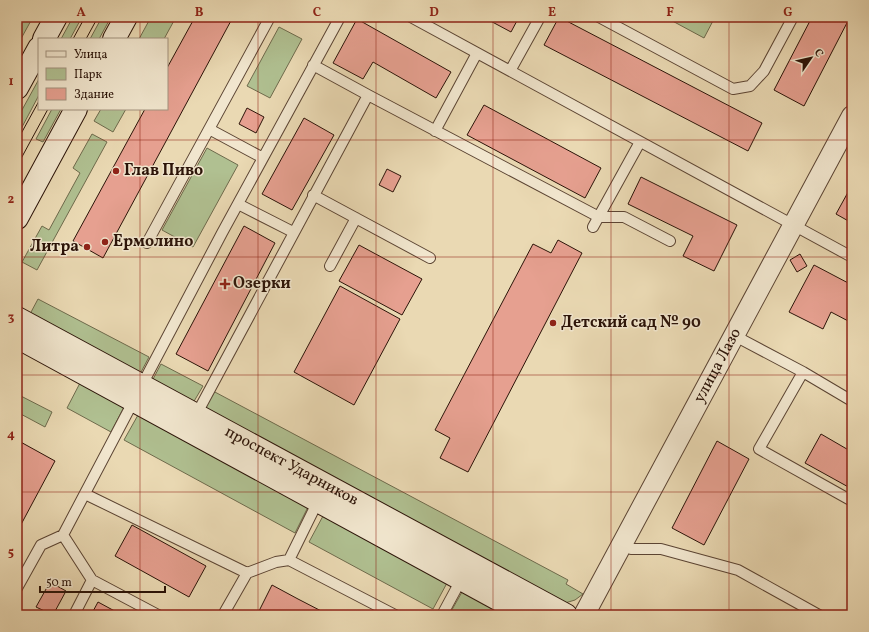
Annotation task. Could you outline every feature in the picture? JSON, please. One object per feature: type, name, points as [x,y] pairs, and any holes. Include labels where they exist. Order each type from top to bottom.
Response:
[{"type":"street","points":[[45,38],[56,17]]},
{"type":"street","points":[[115,38],[126,17]]},
{"type":"street","points":[[17,88],[38,50]]},
{"type":"street","points":[[17,218],[75,110]]},
{"type":"street","name":"улица Лазо","points":[[584,615],[852,116]]},
{"type":"street","name":"проспект Ударников","points":[[17,318],[139,393],[466,571],[566,615]]},
{"type":"street","name":"проспект Ударников","points":[[17,337],[139,393]]},
{"type":"street","name":"проспект Ударников","points":[[466,571],[527,615]]},
{"type":"lane","points":[[147,243],[270,17]]},
{"type":"lane","points":[[17,588],[41,545],[63,535],[238,204],[340,17]]},
{"type":"lane","points":[[411,17],[852,257]]},
{"type":"lane","points":[[510,72],[540,17]]},
{"type":"lane","points":[[599,17],[732,89],[750,86],[764,71],[793,17]]},
{"type":"lane","points":[[435,131],[477,54]]},
{"type":"lane","points":[[313,65],[599,217],[624,217],[670,241]]},
{"type":"lane","points":[[192,422],[368,95]]},
{"type":"lane","points":[[209,129],[263,158]]},
{"type":"lane","points":[[593,227],[640,142]]},
{"type":"lane","points":[[313,195],[430,258]]},
{"type":"lane","points":[[238,204],[293,232]]},
{"type":"lane","points":[[330,266],[356,218]]},
{"type":"lane","points":[[735,336],[803,372],[852,401]]},
{"type":"lane","points":[[803,372],[759,449],[852,501]]},
{"type":"lane","points":[[289,560],[322,493]]},
{"type":"lane","points":[[85,494],[247,573]]},
{"type":"lane","points":[[63,535],[92,580],[158,615]]},
{"type":"lane","points":[[623,544],[631,549],[661,549],[738,570],[819,615]]},
{"type":"lane","points":[[223,615],[247,573],[276,562],[289,560],[395,615]]},
{"type":"lane","points":[[442,615],[466,571]]},
{"type":"lane","points":[[74,615],[92,580]]},
{"type":"green space","points":[[17,17],[33,17],[17,46]]},
{"type":"green space","points":[[73,17],[82,17],[71,38],[62,38]]},
{"type":"green space","points":[[102,17],[111,17],[100,38],[91,38]]},
{"type":"green space","points":[[151,17],[176,17],[165,38],[140,38]]},
{"type":"green space","points":[[665,17],[715,17],[704,38]]},
{"type":"green space","points":[[279,27],[302,39],[270,98],[247,86]]},
{"type":"green space","points":[[38,81],[38,97],[21,129],[17,127],[17,119]]},
{"type":"green space","points":[[51,110],[60,110],[43,142],[36,139]]},
{"type":"green space","points":[[100,110],[125,110],[113,132],[94,121]]},
{"type":"green space","points":[[92,134],[107,142],[37,270],[22,262],[42,226],[49,230],[80,173],[73,168]]},
{"type":"green space","points":[[207,148],[238,165],[193,247],[162,230]]},
{"type":"green space","points":[[38,299],[149,357],[140,374],[30,314]]},
{"type":"green space","points":[[161,364],[203,386],[193,403],[152,381]]},
{"type":"green space","points":[[80,383],[124,407],[111,432],[67,408]]},
{"type":"green space","points":[[213,391],[568,580],[566,584],[583,594],[575,600],[565,603],[204,409]]},
{"type":"green space","points":[[17,394],[52,412],[45,427],[17,412]]},
{"type":"green space","points":[[138,415],[308,507],[295,533],[124,440]]},
{"type":"green space","points":[[323,516],[447,583],[433,609],[309,542]]},
{"type":"green space","points":[[462,592],[505,615],[449,615]]},
{"type":"building","points":[[195,17],[233,17],[103,258],[73,241],[144,110],[168,110],[168,66]]},
{"type":"building","points":[[483,17],[519,17],[511,32]]},
{"type":"building","points":[[559,17],[762,123],[748,151],[544,45]]},
{"type":"building","points":[[812,17],[850,17],[804,106],[774,90]]},
{"type":"building","points":[[357,19],[451,72],[436,98],[373,62],[363,79],[333,63]]},
{"type":"building","points":[[484,105],[601,168],[585,198],[467,135]]},
{"type":"building","points":[[247,108],[264,117],[256,133],[239,124]]},
{"type":"building","points":[[304,118],[334,135],[292,210],[262,194]]},
{"type":"building","points":[[387,169],[401,176],[393,192],[379,185]]},
{"type":"building","points":[[641,177],[737,225],[714,271],[683,256],[693,236],[628,204]]},
{"type":"building","points":[[852,185],[852,223],[836,214]]},
{"type":"building","points":[[244,226],[275,243],[208,371],[176,354]]},
{"type":"building","points":[[558,240],[582,253],[468,472],[440,458],[450,438],[435,430],[533,244],[551,253]]},
{"type":"building","points":[[359,245],[422,279],[402,315],[339,281]]},
{"type":"building","points":[[800,254],[807,266],[797,272],[790,260]]},
{"type":"building","points":[[814,265],[852,285],[852,323],[831,312],[823,329],[789,312]]},
{"type":"building","points":[[340,286],[400,319],[354,405],[294,372]]},
{"type":"building","points":[[821,434],[852,452],[852,489],[805,463]]},
{"type":"building","points":[[17,440],[55,461],[17,532]]},
{"type":"building","points":[[717,441],[749,459],[704,545],[672,528]]},
{"type":"building","points":[[132,525],[206,566],[189,597],[115,556]]},
{"type":"building","points":[[50,582],[66,591],[53,615],[36,607]]},
{"type":"building","points":[[272,585],[298,599],[329,615],[257,615]]},
{"type":"building","points":[[98,602],[122,615],[91,615]]},
{"type":"tram line","points":[[74,38],[85,17]]},
{"type":"tram line","points":[[87,38],[98,17]]},
{"type":"tram line","points":[[17,141],[38,103]]},
{"type":"tram line","points":[[17,166],[47,110]]},
{"type":"place","name":"Глав Пиво","points":[[116,171]]},
{"type":"place","name":"Ермолино","points":[[105,242]]},
{"type":"place","name":"Литра","points":[[87,247]]},
{"type":"place","name":"Озерки","points":[[225,284]]},
{"type":"place","name":"Детский сад № 90","points":[[553,323]]}]
